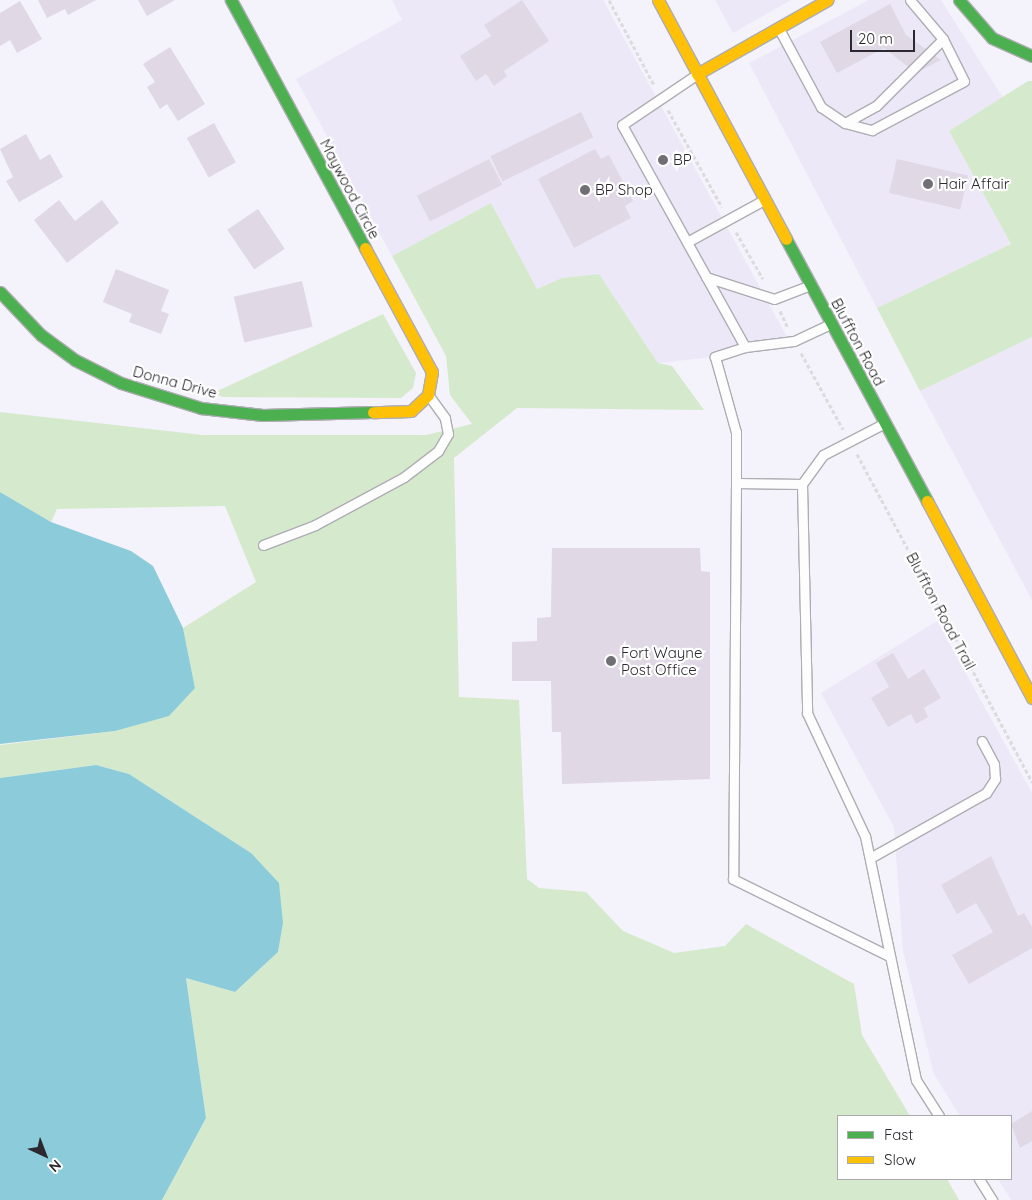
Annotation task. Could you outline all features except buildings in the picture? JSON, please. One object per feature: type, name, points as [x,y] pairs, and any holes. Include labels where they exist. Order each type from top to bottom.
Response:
[{"type":"street","name":"Maywood Circle","points":[[231,0],[432,372],[428,394]]},
{"type":"street","name":"Bluffton Road","points":[[658,0],[883,424],[1032,698]]},
{"type":"street","points":[[697,74],[827,0]]},
{"type":"street","points":[[959,0],[992,38],[1032,56]]},
{"type":"street","name":"Donna Drive","points":[[0,292],[41,335],[75,360],[121,383],[201,408],[263,415],[411,411],[428,394]]},
{"type":"lane","points":[[778,27],[821,107],[845,124],[872,130],[964,81],[943,38],[910,0]]},
{"type":"lane","points":[[845,124],[876,106],[943,38]]},
{"type":"lane","points":[[697,74],[622,124],[745,347]]},
{"type":"lane","points":[[687,242],[765,200]]},
{"type":"lane","points":[[706,277],[774,299],[810,285]]},
{"type":"lane","points":[[831,324],[794,341],[745,347],[715,357],[736,432],[733,879],[889,956]]},
{"type":"lane","points":[[263,545],[315,524],[404,477],[438,451],[448,434],[445,418],[428,394]]},
{"type":"lane","points":[[883,424],[849,440],[824,455],[802,484],[807,714],[865,836],[916,1080],[938,1115]]},
{"type":"lane","points":[[736,483],[802,484]]},
{"type":"lane","points":[[870,858],[986,793],[995,779],[994,764],[982,741]]},
{"type":"lane","points":[[980,1180],[992,1200]]},
{"type":"path","name":"Bluffton Road Trail","points":[[849,440],[1032,782]]},
{"type":"shaded area","points":[[392,0],[603,0],[793,348],[658,363],[599,274],[562,278],[537,289],[491,203],[392,256],[296,79],[402,20]]},
{"type":"shaded area","points":[[715,0],[791,0],[733,33]]},
{"type":"shaded area","points":[[869,0],[941,0],[1003,98],[949,131],[1011,244],[877,308],[749,63]]},
{"type":"shaded area","points":[[1032,337],[1032,600],[920,391]]},
{"type":"shaded area","points":[[937,621],[1032,793],[1032,1200],[1011,1200],[999,1180],[1012,1180],[1012,1115],[959,1115],[934,1074],[903,951],[894,827],[821,693]]},
{"type":"green space","points":[[1028,81],[1032,81],[1032,337],[920,391],[877,308],[1011,244],[949,131]]},
{"type":"green space","points":[[491,203],[537,289],[562,278],[599,274],[658,363],[672,366],[704,410],[517,408],[454,458],[459,697],[519,700],[527,879],[539,888],[586,892],[623,931],[674,953],[725,946],[746,924],[854,984],[862,1035],[909,1115],[837,1115],[837,1180],[948,1180],[959,1200],[162,1200],[206,1118],[186,978],[235,992],[278,952],[283,923],[251,853],[129,774],[96,765],[0,778],[0,745],[115,731],[195,688],[183,628],[256,582],[225,506],[57,509],[51,522],[0,492],[0,412],[203,435],[426,435],[472,424],[450,395],[446,356],[392,256]]},
{"type":"green space","points":[[383,314],[416,373],[413,388],[401,398],[223,397],[213,393]]},
{"type":"water","points":[[0,492],[51,522],[131,551],[153,566],[183,628],[195,688],[169,716],[115,731],[0,744]]},
{"type":"water","points":[[96,765],[129,774],[251,853],[279,883],[283,923],[278,952],[235,992],[186,978],[206,1118],[162,1200],[0,1200],[0,778]]},
{"type":"traffic: fast","points":[[231,0],[365,248]]},
{"type":"traffic: fast","points":[[959,0],[992,38],[1032,56]]},
{"type":"traffic: fast","points":[[786,239],[927,501]]},
{"type":"traffic: fast","points":[[0,292],[41,335],[75,360],[121,383],[201,408],[263,415],[373,412]]},
{"type":"traffic: slow","points":[[658,0],[786,239]]},
{"type":"traffic: slow","points":[[697,74],[827,0]]},
{"type":"traffic: slow","points":[[365,248],[432,372],[428,395],[411,411],[373,412]]},
{"type":"traffic: slow","points":[[927,501],[1032,698]]},
{"type":"place","name":"BP","points":[[663,160]]},
{"type":"place","name":"Hair Affair","points":[[928,184]]},
{"type":"place","name":"BP Shop","points":[[585,190]]},
{"type":"place","name":"Fort Wayne Post Office","points":[[611,661]]}]
